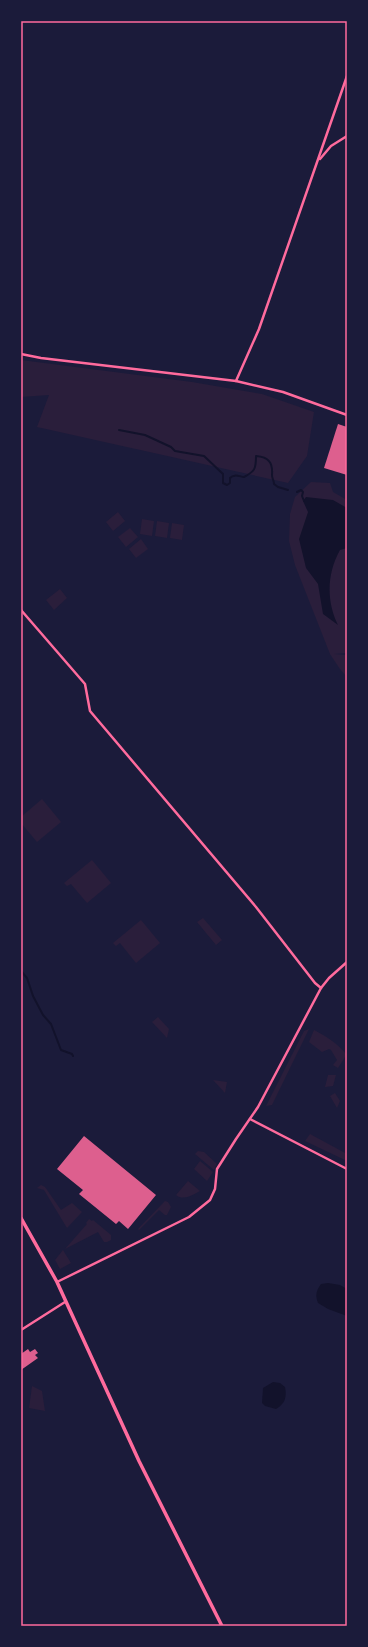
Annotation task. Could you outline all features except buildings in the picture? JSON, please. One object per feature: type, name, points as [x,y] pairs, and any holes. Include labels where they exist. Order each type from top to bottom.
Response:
[{"type":"street","points":[[236,381],[258,329],[347,76]]},
{"type":"street","points":[[318,160],[331,146],[347,136]]},
{"type":"street","points":[[21,354],[48,359],[236,381],[283,392],[347,415]]},
{"type":"street","points":[[21,610],[85,684],[90,711],[256,907],[315,983],[321,988]]},
{"type":"street","points":[[57,1282],[126,1247],[145,1240],[188,1217],[210,1200],[215,1189],[217,1170],[258,1107],[321,988],[329,978],[347,962]]},
{"type":"street","points":[[250,1118],[347,1169]]},
{"type":"street","points":[[21,1218],[57,1282],[139,1461],[222,1626]]},
{"type":"street","points":[[21,1330],[65,1302]]},
{"type":"shaded area","points":[[21,360],[192,382],[262,394],[314,412],[307,456],[288,483],[37,427],[49,395],[21,397]]},
{"type":"shaded area","points":[[311,482],[330,483],[333,492],[347,500],[347,653],[334,654],[347,655],[347,677],[330,654],[295,565],[289,541],[290,514],[295,497]]},
{"type":"shaded area","points":[[306,497],[333,500],[347,508],[347,548],[340,550],[330,578],[331,606],[338,625],[323,614],[318,584],[306,568],[299,539],[308,512],[303,501]]},
{"type":"shaded area","points":[[118,512],[125,521],[113,531],[106,522]]},
{"type":"shaded area","points":[[142,519],[154,521],[152,536],[140,534]]},
{"type":"shaded area","points":[[157,521],[169,523],[167,538],[155,536]]},
{"type":"shaded area","points":[[172,523],[184,525],[182,540],[170,538]]},
{"type":"shaded area","points":[[130,528],[138,537],[126,547],[118,537]]},
{"type":"shaded area","points":[[141,539],[148,549],[136,558],[129,549]]},
{"type":"shaded area","points":[[60,589],[67,598],[54,610],[46,600]]},
{"type":"shaded area","points":[[42,799],[61,822],[37,842],[21,823],[21,817]]},
{"type":"shaded area","points":[[92,860],[111,883],[87,903],[71,884],[67,886],[64,883]]},
{"type":"shaded area","points":[[203,918],[222,940],[216,945],[197,922]]},
{"type":"shaded area","points":[[141,920],[160,943],[136,963],[120,943],[116,946],[113,943]]},
{"type":"shaded area","points":[[158,1017],[169,1029],[167,1038],[152,1022]]},
{"type":"shaded area","points":[[309,1029],[272,1105],[266,1106],[304,1031]]},
{"type":"shaded area","points":[[314,1030],[339,1046],[346,1054],[338,1068],[333,1065],[337,1060],[331,1050],[329,1049],[322,1052],[309,1042]]},
{"type":"shaded area","points":[[328,1075],[336,1075],[333,1086],[325,1087]]},
{"type":"shaded area","points":[[213,1080],[227,1082],[225,1093]]},
{"type":"shaded area","points":[[335,1093],[340,1101],[337,1108],[330,1096]]},
{"type":"shaded area","points":[[310,1134],[347,1154],[347,1161],[305,1141]]},
{"type":"shaded area","points":[[198,1151],[204,1152],[217,1164],[214,1170],[195,1154]]},
{"type":"shaded area","points":[[200,1161],[213,1172],[207,1181],[194,1169]]},
{"type":"shaded area","points":[[188,1181],[200,1191],[191,1196],[185,1197],[179,1197],[176,1195]]},
{"type":"shaded area","points":[[41,1185],[45,1187],[61,1210],[72,1203],[82,1212],[67,1228],[44,1190],[37,1188]]},
{"type":"shaded area","points":[[165,1201],[168,1202],[171,1207],[167,1215],[159,1210],[139,1230],[138,1229]]},
{"type":"shaded area","points":[[89,1219],[92,1221],[93,1220],[111,1235],[111,1240],[104,1242],[98,1232],[65,1249],[87,1224],[86,1223]]},
{"type":"shaded area","points":[[63,1250],[71,1263],[60,1269],[55,1260]]},
{"type":"shaded area","points":[[328,1283],[340,1285],[347,1289],[347,1316],[328,1309],[318,1303],[316,1293],[318,1289],[321,1284]]},
{"type":"shaded area","points":[[273,1382],[280,1383],[285,1387],[286,1391],[283,1402],[276,1409],[265,1406],[262,1403],[263,1388]]},
{"type":"shaded area","points":[[32,1386],[42,1391],[45,1411],[29,1408]]},
{"type":"waterway","points":[[119,430],[145,435],[171,447],[175,451],[204,456],[223,474],[223,483],[227,485],[230,483],[230,478],[233,476],[244,477],[251,473],[256,464],[256,456],[267,459],[272,467],[274,484],[288,490]]},
{"type":"waterway","points":[[297,492],[301,490],[303,492],[302,496],[304,501]]},
{"type":"waterway","points":[[21,971],[27,978],[33,996],[43,1015],[51,1024],[61,1050],[72,1054],[73,1056]]}]
